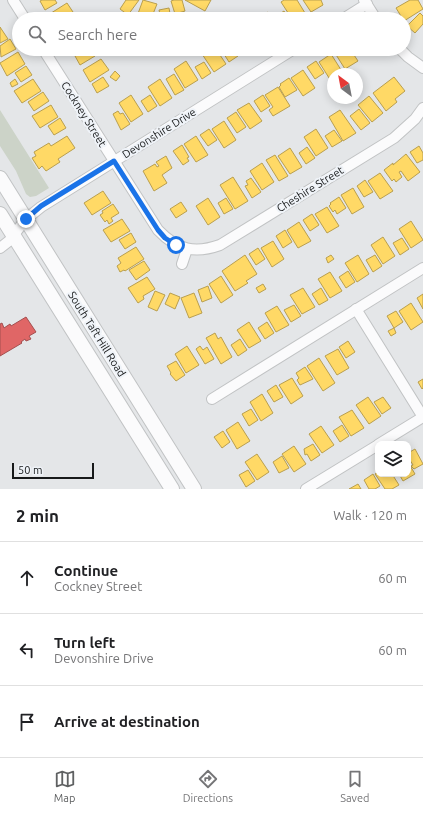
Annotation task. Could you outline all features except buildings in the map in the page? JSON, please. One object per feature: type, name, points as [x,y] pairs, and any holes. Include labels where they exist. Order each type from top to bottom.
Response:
[{"type":"main road","name":"South Taft Hill Road","points":[[0,178],[194,489]]},
{"type":"main road","name":"South Taft Hill Road","points":[[0,214],[172,489]]},
{"type":"street","points":[[13,0],[21,12]]},
{"type":"street","points":[[351,12],[365,2],[371,12]]},
{"type":"street","name":"Cockney Street","points":[[47,56],[158,230],[165,238],[186,249]]},
{"type":"street","name":"Devonshire Drive","points":[[0,248],[14,236],[26,219],[41,206],[283,56]]},
{"type":"street","points":[[407,56],[423,68]]},
{"type":"street","name":"Cheshire Street","points":[[186,249],[200,250],[220,244],[394,138],[415,119],[423,108]]},
{"type":"street","points":[[182,264],[186,249]]},
{"type":"street","points":[[212,399],[423,268]]},
{"type":"street","points":[[356,309],[423,417],[383,441]]},
{"type":"street","points":[[306,489],[375,446]]},
{"type":"shaded area","points":[[0,110],[49,188],[36,196],[30,197],[26,194],[16,171],[0,146]]},
{"type":"route","points":[[26,219],[41,206],[114,161],[158,230],[165,238],[176,245]]}]
